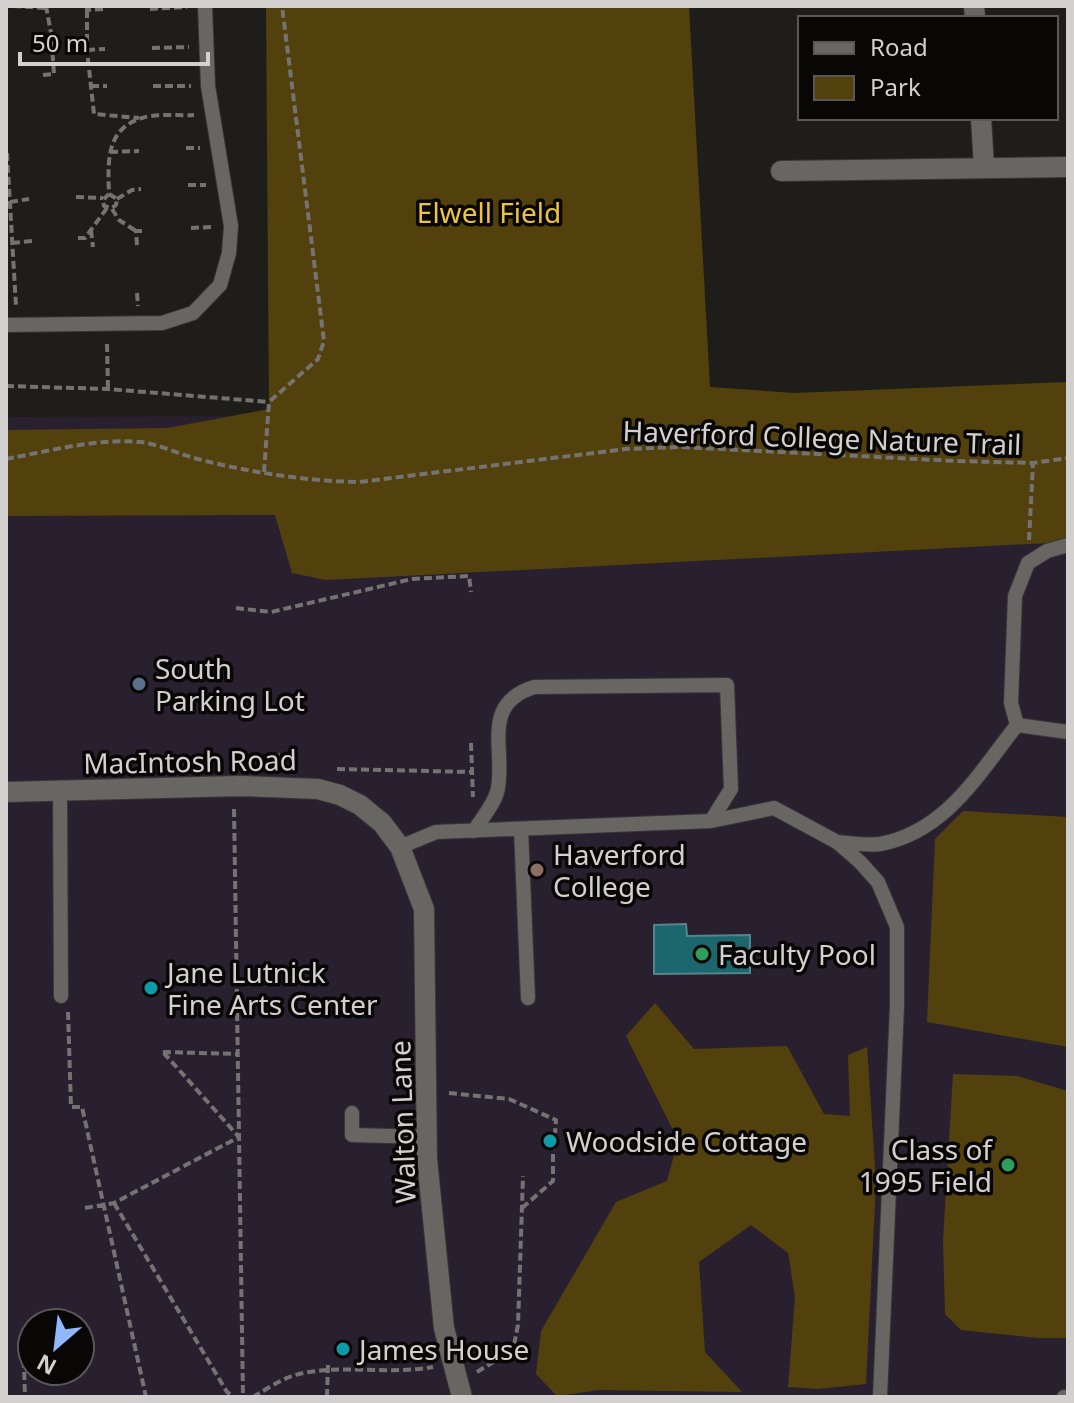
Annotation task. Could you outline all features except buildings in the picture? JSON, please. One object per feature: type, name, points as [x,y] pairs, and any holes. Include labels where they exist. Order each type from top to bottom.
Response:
[{"type":"street","points":[[981,120],[984,167]]},
{"type":"street","points":[[781,171],[1068,167]]},
{"type":"street","name":"MacIntosh Road","points":[[6,792],[233,786],[318,789],[360,805],[382,823],[400,847]]},
{"type":"street","name":"Walton Lane","points":[[400,847],[424,909],[427,1137],[444,1328],[457,1380]]},
{"type":"lane","points":[[12,325],[162,323],[193,313],[220,285],[229,253],[231,226],[208,86],[205,6]]},
{"type":"lane","points":[[1017,725],[1011,703],[1015,596],[1028,563],[1047,551],[1068,545]]},
{"type":"lane","points":[[474,831],[498,790],[498,724],[507,703],[519,692],[534,687],[727,685],[731,789],[711,821]]},
{"type":"lane","points":[[1017,725],[1068,732]]},
{"type":"lane","points":[[837,842],[880,844],[925,827],[953,806],[1017,725]]},
{"type":"lane","points":[[60,791],[61,996]]},
{"type":"lane","points":[[400,847],[436,832],[711,821],[774,808],[837,842],[878,882],[897,927],[897,1006],[880,1397]]},
{"type":"lane","points":[[521,829],[528,998]]},
{"type":"lane","points":[[352,1113],[352,1135],[427,1137]]},
{"type":"path","points":[[13,6],[46,7],[54,74],[43,75]]},
{"type":"path","points":[[150,9],[198,6]]},
{"type":"path","points":[[264,472],[269,402],[318,359],[324,341],[282,6]]},
{"type":"path","points":[[103,9],[87,8],[87,50],[94,114],[142,118],[213,114]]},
{"type":"path","points":[[41,34],[51,33]]},
{"type":"path","points":[[152,48],[205,46]]},
{"type":"path","points":[[87,50],[105,49]]},
{"type":"path","points":[[91,86],[107,86]]},
{"type":"path","points":[[153,86],[208,86]]},
{"type":"path","points":[[109,194],[109,152],[118,133],[142,118]]},
{"type":"path","points":[[109,152],[139,151]]},
{"type":"path","points":[[7,156],[12,325]]},
{"type":"path","points":[[78,238],[85,238],[109,208],[116,205],[117,199],[132,190],[141,189]]},
{"type":"path","points":[[76,197],[103,198],[109,194]]},
{"type":"path","points":[[109,194],[117,199]]},
{"type":"path","points":[[8,198],[29,199]]},
{"type":"path","points":[[103,198],[103,203],[119,220],[136,231],[144,231]]},
{"type":"path","points":[[91,230],[93,247]]},
{"type":"path","points":[[136,231],[137,245]]},
{"type":"path","points":[[10,239],[32,241]]},
{"type":"path","points":[[107,325],[108,389]]},
{"type":"path","points":[[6,386],[108,389],[269,402]]},
{"type":"path","name":"Haverford College Nature Trail","points":[[6,459],[105,441],[126,441],[146,443],[194,458],[264,472],[328,482],[359,482],[626,449],[681,447],[1033,463],[1068,458]]},
{"type":"path","points":[[1028,563],[1033,463]]},
{"type":"path","points":[[236,608],[271,612],[412,579],[469,576],[471,592]]},
{"type":"path","points":[[471,743],[474,831]]},
{"type":"path","points":[[272,756],[284,755],[290,760],[290,768]]},
{"type":"path","points":[[335,769],[472,772]]},
{"type":"path","points":[[233,786],[243,1397]]},
{"type":"path","points":[[61,996],[67,1004],[71,1107],[82,1107],[146,1397]]},
{"type":"path","points":[[237,1054],[163,1052],[239,1137]]},
{"type":"path","points":[[427,1090],[509,1099],[556,1120],[555,1133]]},
{"type":"path","points":[[85,1208],[114,1203],[239,1137]]},
{"type":"path","points":[[521,1208],[553,1181],[553,1148]]},
{"type":"path","points":[[253,1397],[297,1374],[328,1368],[412,1370],[457,1380],[490,1366],[513,1350],[518,1325],[523,1176]]},
{"type":"path","points":[[114,1203],[227,1392],[234,1397]]},
{"type":"path","points":[[327,1397],[328,1368]]},
{"type":"shaded area","name":"Haverford College","points":[[1068,413],[1068,1397],[6,1397],[6,417]]},
{"type":"green space","name":"Elwell Field","points":[[266,6],[689,6],[710,387],[794,393],[1068,382],[1068,542],[326,580],[292,573],[275,515],[6,516],[6,430],[167,428],[269,409]]},
{"type":"green space","points":[[963,811],[1068,817],[1068,1047],[927,1022],[935,839]]},
{"type":"green space","points":[[655,1003],[694,1049],[787,1046],[824,1114],[850,1116],[848,1055],[867,1047],[876,1183],[866,1384],[818,1389],[788,1387],[795,1297],[788,1253],[751,1225],[699,1262],[705,1352],[742,1392],[599,1390],[557,1396],[536,1374],[541,1331],[616,1202],[667,1181],[678,1140],[626,1036]]},
{"type":"green space","name":"Class of 1995 Field","points":[[953,1074],[1017,1076],[1068,1091],[1068,1338],[961,1330],[945,1314],[943,1240]]},
{"type":"water","name":"Faculty Pool","points":[[686,924],[687,936],[750,935],[750,973],[654,974],[654,925]]},
{"type":"place","name":"South Parking Lot","points":[[139,684]]},
{"type":"place","name":"Haverford College","points":[[537,870]]},
{"type":"place","name":"Faculty Pool","points":[[702,954]]},
{"type":"place","name":"Jane Lutnick Fine Arts Center","points":[[151,988]]},
{"type":"place","name":"Woodside Cottage","points":[[550,1141]]},
{"type":"place","name":"Class of 1995 Field","points":[[1008,1165]]},
{"type":"place","name":"James House","points":[[343,1349]]}]
